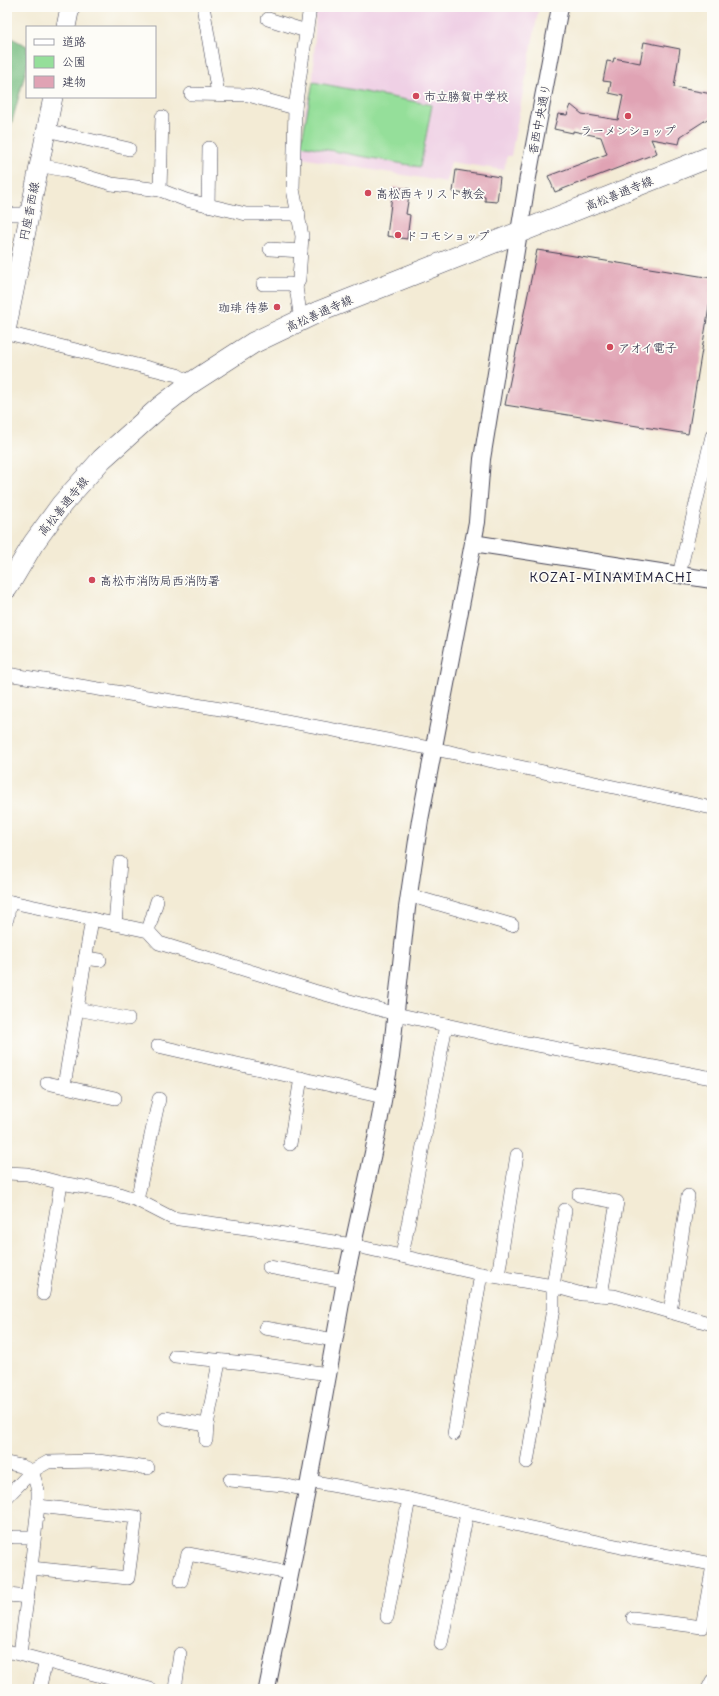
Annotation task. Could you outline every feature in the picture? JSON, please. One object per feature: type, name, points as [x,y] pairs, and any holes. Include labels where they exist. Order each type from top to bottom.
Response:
[{"type":"main road","points":[[66,26],[70,7]]},
{"type":"main road","name":"円座香西線","points":[[7,324],[52,98]]},
{"type":"main road","name":"高松善通寺線","points":[[7,588],[33,544],[62,504],[102,459],[159,408],[191,383],[253,343],[301,320],[520,231],[552,220],[712,156]]},
{"type":"street","points":[[301,320],[296,288],[299,279],[302,236],[299,214],[294,202],[292,188],[295,108],[310,7]]},
{"type":"street","name":"香西中央通り","points":[[267,1689],[308,1485],[352,1245],[384,1097],[391,1057],[408,895],[432,750],[477,522],[482,459],[528,177],[560,7]]},
{"type":"street","points":[[204,12],[218,94]]},
{"type":"street","points":[[268,19],[306,30]]},
{"type":"street","points":[[191,94],[248,95],[295,108]]},
{"type":"street","points":[[160,190],[162,117]]},
{"type":"street","points":[[46,130],[129,149]]},
{"type":"street","points":[[208,206],[209,148]]},
{"type":"street","points":[[38,165],[64,170],[112,184],[160,190],[208,206],[246,214],[299,214]]},
{"type":"street","points":[[7,214],[29,214]]},
{"type":"street","points":[[270,249],[301,251]]},
{"type":"street","points":[[263,284],[290,284],[296,288]]},
{"type":"street","points":[[7,333],[177,375],[191,383]]},
{"type":"street","points":[[679,575],[712,436]]},
{"type":"street","points":[[473,543],[712,580]]},
{"type":"street","points":[[7,674],[245,713],[458,754],[712,808]]},
{"type":"street","points":[[115,924],[120,863]]},
{"type":"street","points":[[408,895],[512,925]]},
{"type":"street","points":[[148,931],[157,901]]},
{"type":"street","points":[[7,919],[9,902],[148,931],[159,943],[307,989],[396,1014],[526,1043],[712,1078]]},
{"type":"street","points":[[64,1086],[92,919]]},
{"type":"street","points":[[85,958],[100,960]]},
{"type":"street","points":[[76,1009],[128,1019]]},
{"type":"street","points":[[402,1256],[446,1025]]},
{"type":"street","points":[[158,1046],[384,1097]]},
{"type":"street","points":[[290,1144],[301,1078]]},
{"type":"street","points":[[47,1083],[115,1098]]},
{"type":"street","points":[[137,1200],[159,1099]]},
{"type":"street","points":[[498,1276],[517,1155]]},
{"type":"street","points":[[7,1173],[27,1174],[61,1183],[113,1192],[137,1200],[172,1218],[254,1229],[352,1245],[481,1274],[553,1286],[582,1294],[614,1296],[712,1324]]},
{"type":"street","points":[[43,1294],[61,1183]]},
{"type":"street","points":[[579,1195],[617,1202],[601,1295]]},
{"type":"street","points":[[670,1312],[688,1196]]},
{"type":"street","points":[[527,1462],[553,1309],[553,1286],[565,1210]]},
{"type":"street","points":[[269,1267],[345,1281]]},
{"type":"street","points":[[454,1434],[481,1274]]},
{"type":"street","points":[[265,1328],[334,1340]]},
{"type":"street","points":[[175,1356],[219,1362],[265,1365],[328,1374]]},
{"type":"street","points":[[206,1440],[207,1425],[219,1362]]},
{"type":"street","points":[[165,1418],[207,1425]]},
{"type":"street","points":[[7,1497],[32,1471],[48,1462],[98,1461],[148,1468]]},
{"type":"street","points":[[7,1463],[21,1466],[32,1471],[38,1490],[38,1506],[28,1598],[13,1653],[46,1661],[121,1685],[150,1689]]},
{"type":"street","points":[[230,1480],[283,1485],[308,1485],[409,1499],[621,1547],[712,1564]]},
{"type":"street","points":[[387,1616],[409,1499]]},
{"type":"street","points":[[31,1568],[128,1578],[136,1517],[38,1506]]},
{"type":"street","points":[[441,1644],[467,1512]]},
{"type":"street","points":[[14,1537],[34,1537]]},
{"type":"street","points":[[181,1581],[188,1554],[290,1573]]},
{"type":"street","points":[[633,1618],[702,1627],[712,1571]]},
{"type":"street","points":[[8,1595],[28,1598]]},
{"type":"street","points":[[175,1689],[180,1654]]},
{"type":"street","points":[[38,1689],[46,1661]]},
{"type":"street","points":[[708,1689],[712,1681]]},
{"type":"shaded area","name":"市立勝賀中学校","points":[[316,7],[539,7],[511,156],[507,156],[504,170],[451,162],[446,182],[301,158],[305,110],[313,82]]},
{"type":"green space","points":[[7,36],[26,46],[26,70],[10,129],[7,128]]},
{"type":"green space","points":[[313,82],[432,105],[420,167],[301,145]]},
{"type":"building","points":[[644,42],[680,49],[674,87],[712,94],[712,116],[681,136],[679,144],[651,139],[657,153],[555,192],[548,176],[607,154],[601,137],[573,131],[573,133],[554,129],[558,114],[567,115],[571,105],[582,114],[618,120],[623,96],[609,93],[611,82],[603,81],[607,61],[613,62],[614,58],[640,63]]},
{"type":"building","points":[[456,170],[500,177],[497,202],[485,201],[485,197],[453,192]]},
{"type":"building","points":[[393,187],[410,189],[406,214],[410,215],[407,239],[387,236]]},
{"type":"building","name":"アオイ電子","points":[[537,250],[712,278],[712,289],[688,434],[505,405]]},
{"type":"place","name":"市立勝賀中学校","points":[[416,96]]},
{"type":"place","name":"ラーメンショップ","points":[[628,116]]},
{"type":"place","name":"高松西キリスト教会","points":[[368,193]]},
{"type":"place","name":"ドコモショップ","points":[[398,235]]},
{"type":"place","name":"珈琲 待夢","points":[[277,307]]},
{"type":"place","name":"アオイ電子","points":[[610,347]]},
{"type":"place","name":"高松市消防局西消防署","points":[[92,580]]},
{"type":"district","name":"KOZAI-MINAMIMACHI","points":[[611,577]]}]
